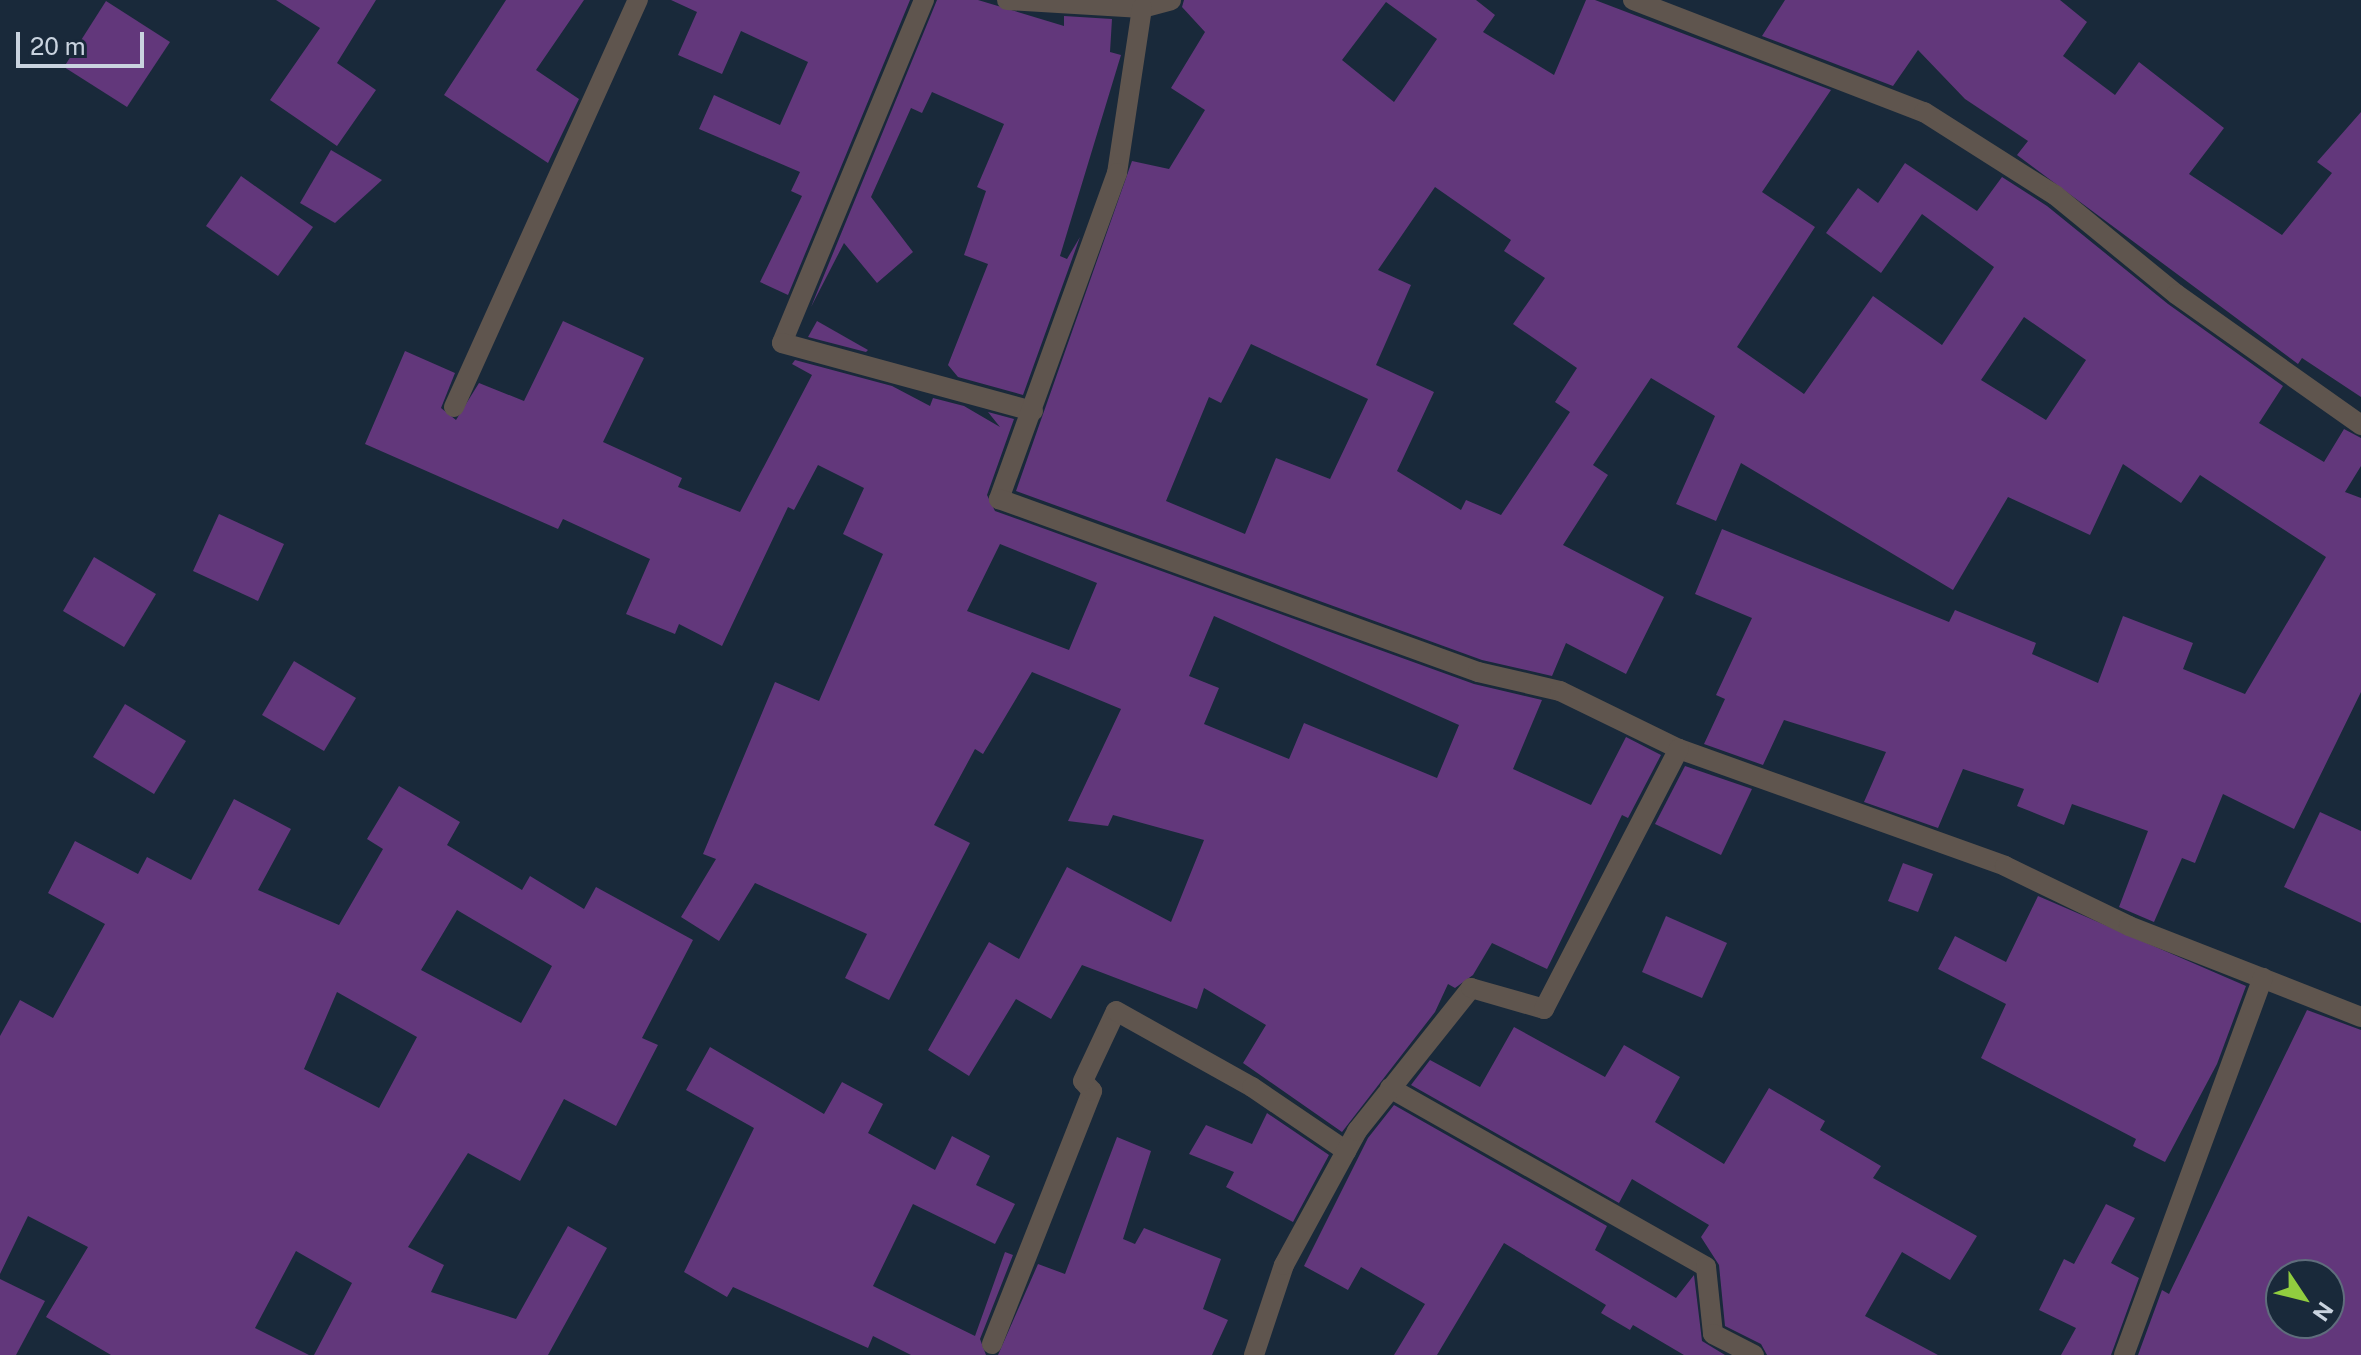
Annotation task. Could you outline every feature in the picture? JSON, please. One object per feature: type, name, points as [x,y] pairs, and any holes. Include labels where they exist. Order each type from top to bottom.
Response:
[{"type":"street","points":[[454,407],[638,0]]},
{"type":"street","points":[[924,0],[782,343],[1033,411]]},
{"type":"street","points":[[1007,0],[1142,8],[1171,0]]},
{"type":"street","points":[[1633,0],[1924,112],[2055,195],[2176,294],[2361,425]]},
{"type":"street","points":[[1142,8],[1117,173],[999,499],[1478,672],[1560,691],[1679,749],[2005,866],[2129,926],[2361,1017]]},
{"type":"street","points":[[1254,1355],[1284,1265],[1346,1151],[1390,1088],[1471,988],[1544,1009],[1679,749]]},
{"type":"street","points":[[2124,1355],[2263,978]]},
{"type":"street","points":[[992,1344],[1092,1091],[1083,1081],[1116,1011],[1252,1087],[1346,1151]]},
{"type":"street","points":[[1390,1088],[1706,1267],[1713,1334],[1754,1355]]},
{"type":"building","points":[[276,0],[376,0],[337,63],[376,90],[337,146],[270,100],[320,28]]},
{"type":"building","points":[[506,0],[584,0],[536,70],[579,99],[548,163],[444,95]]},
{"type":"building","points":[[671,0],[910,0],[788,295],[760,282],[802,196],[791,191],[800,172],[699,129],[714,95],[780,125],[808,62],[741,31],[722,74],[678,55],[697,12]]},
{"type":"building","points":[[937,0],[978,0],[1064,26],[1064,16],[1112,19],[1110,52],[1121,55],[1060,256],[1067,259],[1080,237],[1023,395],[958,377],[948,365],[988,264],[964,255],[986,191],[977,187],[1004,124],[932,92],[922,113],[911,108],[871,197],[913,252],[877,283],[844,243],[811,307]]},
{"type":"building","points":[[1184,0],[1476,0],[1495,15],[1483,32],[1554,75],[1586,0],[1595,0],[1831,90],[1762,192],[1815,227],[1737,347],[1804,394],[1873,296],[1942,345],[1994,267],[1922,214],[1881,273],[1826,233],[1858,188],[1878,203],[1905,163],[1977,211],[2002,177],[2047,206],[2168,304],[2283,386],[2259,423],[2324,462],[2344,429],[2361,438],[2361,466],[2345,492],[2361,498],[2361,692],[2294,829],[2223,794],[2195,863],[2182,858],[2154,922],[2119,907],[2148,831],[2072,804],[2064,825],[2017,806],[2024,789],[1963,769],[1938,828],[1864,802],[1886,752],[1784,720],[1763,765],[1704,744],[1725,699],[1716,695],[1752,618],[1695,594],[1722,529],[1949,622],[1955,610],[2036,643],[2032,654],[2098,683],[2123,616],[2193,643],[2183,669],[2245,694],[2326,557],[2200,475],[2181,503],[2123,464],[2090,535],[2008,497],[1953,590],[1741,463],[1716,521],[1676,504],[1715,416],[1651,378],[1593,465],[1608,475],[1563,545],[1664,597],[1626,674],[1566,643],[1552,676],[1482,660],[1016,491],[1132,161],[1169,169],[1205,110],[1171,88],[1205,32],[1182,7]],"holes":[[[1386,2],[1437,39],[1394,102],[1342,60]],[[1435,187],[1511,240],[1504,251],[1545,278],[1513,324],[1577,368],[1555,402],[1570,412],[1501,515],[1466,500],[1461,510],[1397,471],[1434,392],[1376,365],[1411,285],[1378,270]],[[2024,317],[2086,360],[2046,420],[1981,380]],[[1251,344],[1368,399],[1330,479],[1276,458],[1245,534],[1166,501],[1209,397],[1221,403]]]},
{"type":"building","points":[[1785,0],[2060,0],[2087,22],[2063,56],[2115,95],[2139,62],[2224,128],[2189,174],[2282,235],[2332,173],[2317,162],[2361,112],[2361,397],[2302,358],[2298,364],[2017,155],[2028,141],[1965,99],[1918,50],[1893,86],[1762,36]]},
{"type":"building","points":[[106,1],[170,42],[127,107],[64,67]]},
{"type":"building","points":[[331,150],[382,180],[335,223],[300,203]]},
{"type":"building","points":[[241,176],[313,227],[278,276],[206,226]]},
{"type":"building","points":[[563,321],[644,358],[603,442],[682,478],[678,487],[740,512],[812,375],[792,364],[795,360],[892,386],[930,406],[933,398],[964,406],[1000,427],[988,412],[1014,419],[987,495],[995,511],[1474,684],[1542,700],[1513,769],[1591,805],[1626,737],[1661,755],[1628,818],[1622,815],[1547,969],[1492,943],[1473,975],[1455,988],[1448,984],[1435,1012],[1342,1132],[1243,1063],[1266,1025],[1204,988],[1197,1009],[1082,965],[1051,1019],[1016,999],[969,1076],[928,1050],[989,942],[1019,959],[1067,867],[1171,922],[1204,840],[1113,815],[1108,826],[1068,821],[1121,709],[1032,672],[983,754],[975,749],[934,825],[970,843],[889,1000],[845,978],[867,934],[755,883],[719,941],[681,917],[716,859],[703,854],[775,682],[819,701],[883,554],[843,534],[864,488],[818,465],[794,510],[788,507],[722,646],[679,624],[675,634],[626,614],[650,559],[563,519],[558,529],[365,444],[405,351],[455,373],[441,408],[456,420],[479,383],[524,401]],"holes":[[[1000,544],[1097,583],[1069,650],[967,611]],[[1214,616],[1459,725],[1437,778],[1304,723],[1289,759],[1204,724],[1219,688],[1189,676]]]},
{"type":"building","points":[[817,321],[868,350],[808,337]]},
{"type":"building","points":[[219,514],[284,544],[258,601],[193,571]]},
{"type":"building","points":[[94,557],[156,594],[124,647],[63,611]]},
{"type":"building","points":[[294,661],[356,698],[324,751],[262,715]]},
{"type":"building","points":[[125,704],[186,741],[154,794],[93,757]]},
{"type":"building","points":[[1685,766],[1752,789],[1721,855],[1655,824]]},
{"type":"building","points":[[399,786],[460,822],[447,845],[522,890],[530,876],[584,909],[596,887],[693,940],[642,1038],[658,1045],[616,1126],[564,1099],[520,1181],[468,1153],[408,1247],[444,1265],[431,1292],[516,1319],[568,1226],[607,1248],[548,1355],[314,1355],[352,1283],[296,1251],[255,1328],[309,1355],[111,1355],[46,1317],[88,1247],[28,1216],[0,1274],[0,1036],[20,1000],[53,1018],[105,924],[48,893],[75,841],[138,874],[147,857],[191,880],[234,799],[291,829],[258,890],[339,925],[383,849],[367,839]],"holes":[[[457,910],[552,966],[521,1023],[421,970]],[[337,992],[417,1037],[379,1108],[304,1069]]]},
{"type":"building","points":[[2320,812],[2361,831],[2361,923],[2284,887]]},
{"type":"building","points":[[1903,863],[1933,874],[1918,912],[1888,901]]},
{"type":"building","points":[[2038,896],[2246,986],[2217,1064],[2165,1162],[2133,1146],[2136,1139],[1981,1058],[2006,1004],[1938,969],[1955,936],[2006,962]]},
{"type":"building","points":[[1666,916],[1727,943],[1702,998],[1642,972]]},
{"type":"building","points":[[2307,1010],[2361,1030],[2361,1355],[2138,1355],[2162,1290],[2169,1294]]},
{"type":"building","points":[[1514,1027],[1605,1077],[1624,1045],[1680,1077],[1655,1122],[1724,1164],[1769,1088],[1825,1121],[1820,1130],[1881,1166],[1873,1178],[1977,1236],[1950,1280],[1902,1252],[1865,1316],[1938,1355],[1767,1355],[1761,1344],[1725,1326],[1719,1265],[1701,1237],[1709,1225],[1632,1179],[1619,1203],[1411,1085],[1430,1060],[1480,1087]]},
{"type":"building","points":[[710,1047],[824,1114],[842,1082],[883,1104],[868,1133],[935,1170],[952,1136],[990,1156],[976,1185],[1015,1204],[995,1244],[913,1204],[873,1286],[975,1336],[1005,1252],[1013,1255],[980,1339],[986,1355],[911,1355],[873,1336],[868,1348],[733,1287],[727,1297],[684,1272],[754,1128],[686,1090]]},
{"type":"building","points":[[1394,1105],[1607,1226],[1595,1250],[1676,1298],[1694,1275],[1702,1341],[1725,1355],[1684,1355],[1633,1325],[1630,1330],[1601,1313],[1606,1305],[1504,1243],[1437,1355],[1394,1355],[1425,1304],[1361,1267],[1348,1290],[1304,1266],[1368,1138]]},
{"type":"building","points":[[1267,1113],[1329,1155],[1293,1222],[1226,1187],[1234,1172],[1189,1154],[1206,1125],[1252,1144]]},
{"type":"building","points":[[1117,1137],[1151,1151],[1123,1239],[1135,1244],[1144,1228],[1221,1259],[1203,1309],[1228,1320],[1212,1355],[998,1355],[1038,1264],[1065,1274]]},
{"type":"building","points":[[2106,1204],[2135,1218],[2111,1263],[2139,1278],[2111,1355],[2061,1355],[2076,1328],[2039,1310],[2064,1259],[2074,1264]]},
{"type":"building","points":[[0,1279],[45,1301],[16,1355],[0,1355]]}]
